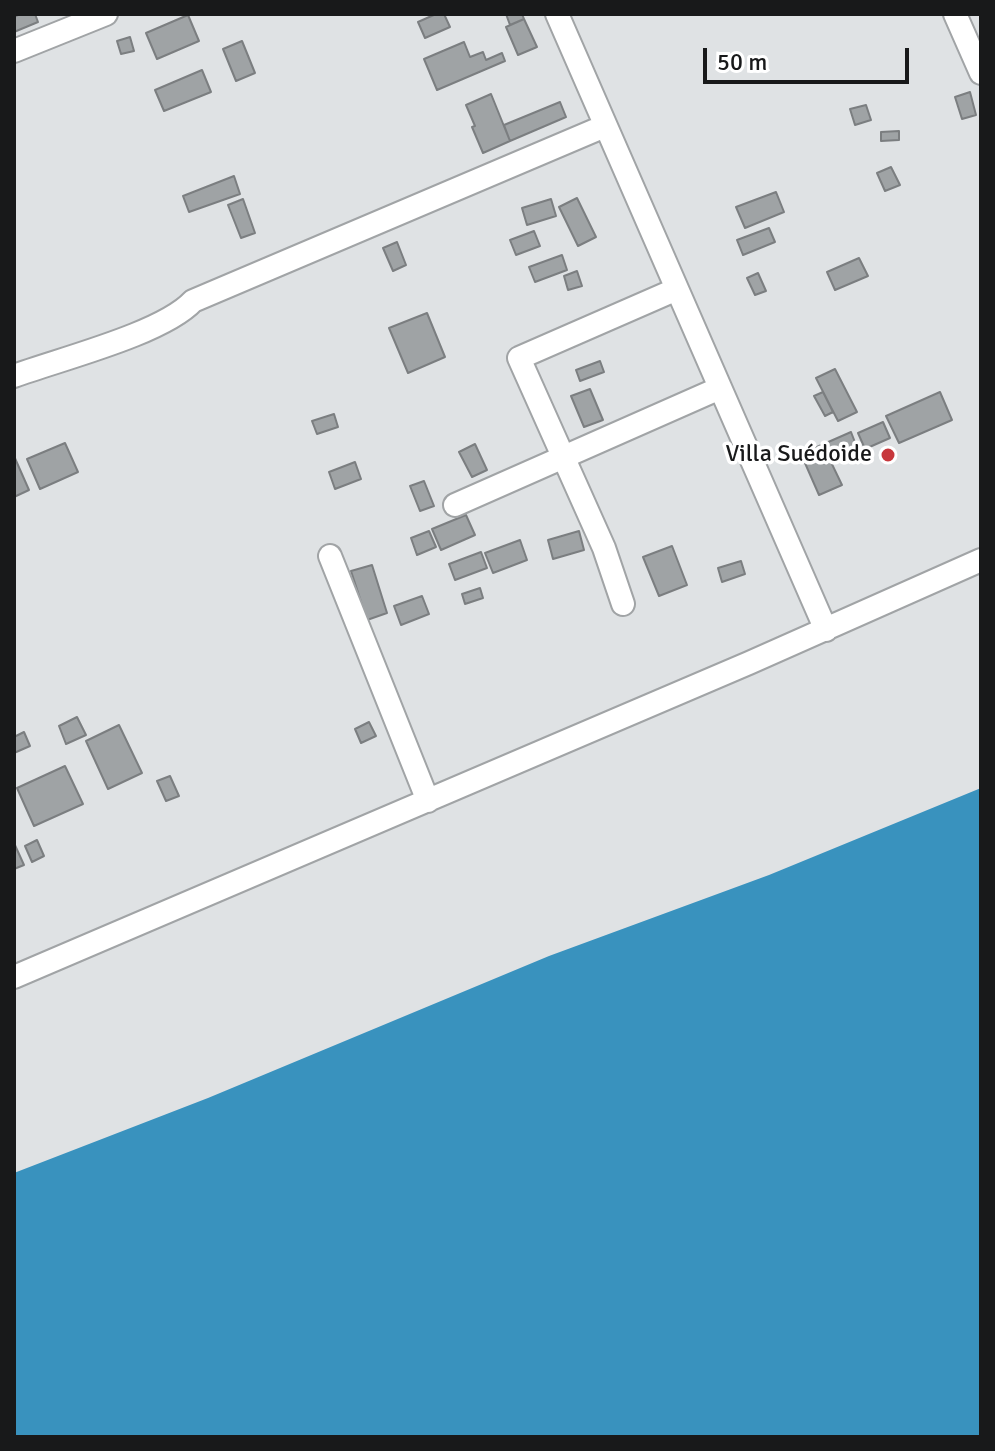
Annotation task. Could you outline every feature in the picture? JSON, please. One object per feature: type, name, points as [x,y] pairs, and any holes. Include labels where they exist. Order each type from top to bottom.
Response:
[{"type":"street","points":[[557,14],[826,630]]},
{"type":"street","points":[[955,14],[981,73]]},
{"type":"street","points":[[14,51],[101,15]]},
{"type":"street","points":[[14,376],[147,328],[183,311],[193,301],[605,126]]},
{"type":"street","points":[[623,604],[604,548],[519,358],[677,289]]},
{"type":"street","points":[[455,505],[720,388]]},
{"type":"street","points":[[330,556],[428,801]]},
{"type":"street","points":[[14,977],[826,630],[981,560]]},
{"type":"water","points":[[981,788],[981,1437],[14,1437],[14,1173],[208,1098],[549,956],[769,875]]},
{"type":"building","points":[[35,14],[38,22],[14,32],[14,17]]},
{"type":"building","points":[[444,14],[450,27],[425,38],[418,22]]},
{"type":"building","points":[[506,14],[522,14],[524,19],[510,25]]},
{"type":"building","points":[[188,15],[199,41],[157,59],[146,33]]},
{"type":"building","points":[[524,19],[537,47],[518,55],[506,27]]},
{"type":"building","points":[[130,37],[134,51],[121,54],[117,41]]},
{"type":"building","points":[[242,41],[255,73],[236,81],[223,49]]},
{"type":"building","points":[[464,42],[470,57],[483,52],[486,60],[502,53],[505,61],[437,90],[424,59]]},
{"type":"building","points":[[202,70],[211,92],[164,111],[155,90]]},
{"type":"building","points":[[970,92],[976,115],[962,119],[955,97]]},
{"type":"building","points":[[491,94],[510,141],[483,153],[466,105]]},
{"type":"building","points":[[560,102],[566,117],[510,141],[504,125]]},
{"type":"building","points":[[866,105],[871,120],[855,125],[850,109]]},
{"type":"building","points":[[899,131],[899,140],[881,141],[881,132]]},
{"type":"building","points":[[891,167],[900,185],[885,191],[877,173]]},
{"type":"building","points":[[234,176],[240,194],[189,212],[183,196]]},
{"type":"building","points":[[776,192],[784,212],[745,228],[736,207]]},
{"type":"building","points":[[577,198],[596,237],[578,246],[559,207]]},
{"type":"building","points":[[243,199],[255,233],[241,238],[228,205]]},
{"type":"building","points":[[551,199],[556,216],[527,225],[522,208]]},
{"type":"building","points":[[769,228],[775,242],[743,255],[737,240]]},
{"type":"building","points":[[534,231],[540,246],[516,255],[510,240]]},
{"type":"building","points":[[397,242],[406,265],[393,271],[383,248]]},
{"type":"building","points":[[562,255],[567,270],[535,282],[529,267]]},
{"type":"building","points":[[859,258],[868,276],[835,290],[827,272]]},
{"type":"building","points":[[577,271],[582,286],[568,290],[564,276]]},
{"type":"building","points":[[758,273],[766,291],[755,295],[747,278]]},
{"type":"building","points":[[427,313],[445,357],[408,373],[389,328]]},
{"type":"building","points":[[600,361],[604,372],[580,381],[576,370]]},
{"type":"building","points":[[835,369],[857,412],[838,421],[816,378]]},
{"type":"building","points":[[590,389],[603,420],[584,427],[571,396]]},
{"type":"building","points":[[823,392],[833,412],[825,416],[814,396]]},
{"type":"building","points":[[940,392],[952,420],[899,443],[886,416]]},
{"type":"building","points":[[334,414],[338,427],[317,434],[312,421]]},
{"type":"building","points":[[883,422],[890,438],[865,449],[858,433]]},
{"type":"building","points":[[851,432],[856,445],[829,458],[842,485],[819,495],[801,454]]},
{"type":"building","points":[[65,443],[78,472],[40,489],[27,459]]},
{"type":"building","points":[[475,444],[487,470],[472,477],[459,452]]},
{"type":"building","points":[[14,456],[29,490],[14,497]]},
{"type":"building","points":[[355,462],[361,479],[335,489],[329,472]]},
{"type":"building","points":[[424,481],[434,506],[420,511],[410,486]]},
{"type":"building","points":[[466,515],[475,535],[441,550],[432,529]]},
{"type":"building","points":[[429,531],[436,547],[417,555],[411,538]]},
{"type":"building","points":[[579,531],[584,550],[553,559],[548,540]]},
{"type":"building","points":[[520,540],[527,560],[493,573],[485,553]]},
{"type":"building","points":[[672,546],[687,585],[659,596],[643,557]]},
{"type":"building","points":[[481,552],[487,568],[455,580],[449,564]]},
{"type":"building","points":[[741,561],[745,574],[722,582],[718,568]]},
{"type":"building","points":[[372,565],[387,613],[367,620],[351,571]]},
{"type":"building","points":[[480,588],[483,598],[465,604],[462,594]]},
{"type":"building","points":[[422,596],[429,614],[401,625],[394,606]]},
{"type":"building","points":[[77,717],[86,735],[66,744],[59,726]]},
{"type":"building","points":[[369,722],[376,736],[361,743],[355,729]]},
{"type":"building","points":[[119,725],[142,773],[108,789],[86,741]]},
{"type":"building","points":[[24,732],[30,746],[14,753],[14,737]]},
{"type":"building","points":[[65,766],[83,804],[34,826],[17,788]]},
{"type":"building","points":[[170,776],[179,796],[166,801],[157,781]]},
{"type":"building","points":[[37,840],[44,856],[32,862],[25,846]]},
{"type":"building","points":[[14,843],[24,865],[14,869]]},
{"type":"place","name":"Villa Suédoide","points":[[888,455]]}]
